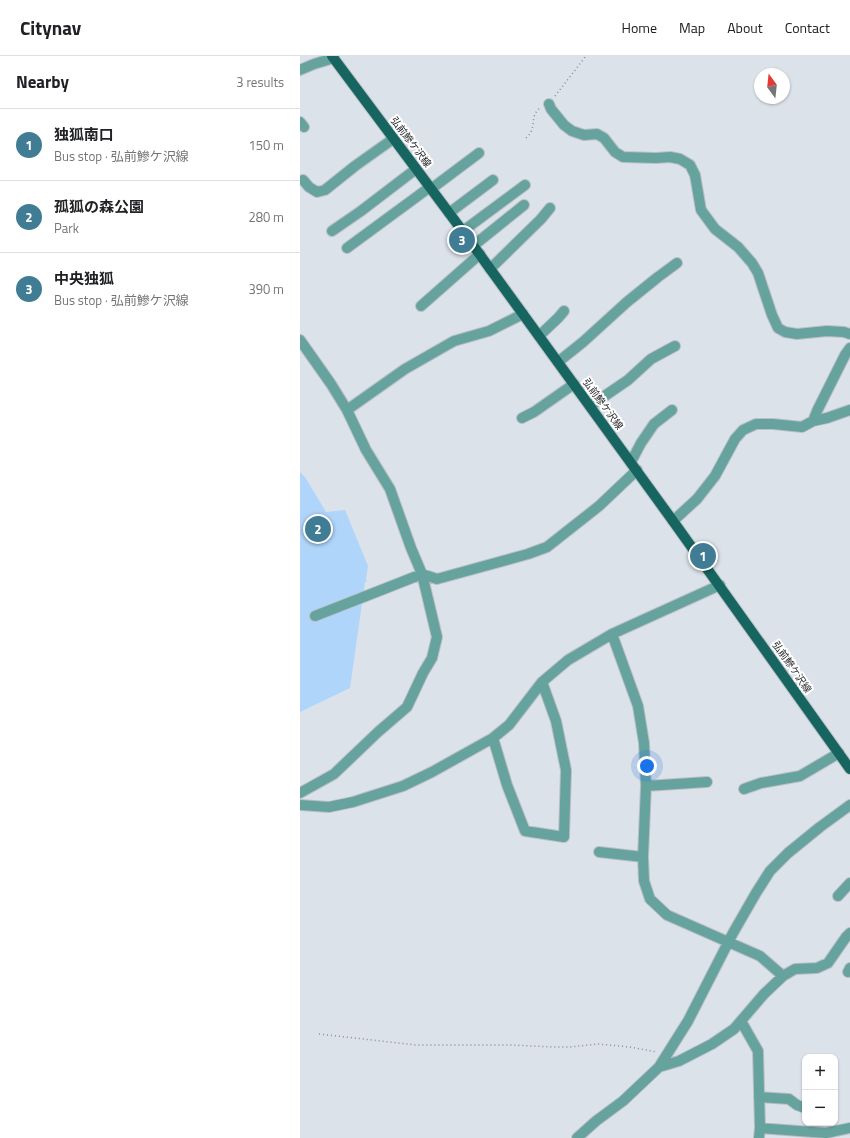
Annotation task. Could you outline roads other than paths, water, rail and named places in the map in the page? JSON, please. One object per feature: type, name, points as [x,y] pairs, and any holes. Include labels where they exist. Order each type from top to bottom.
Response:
[{"type":"main road","name":"弘前鰺ケ沢線","points":[[333,57],[480,254],[637,470],[850,769]]},
{"type":"street","points":[[300,70],[333,57]]},
{"type":"street","points":[[549,104],[551,109],[564,125],[572,131],[584,134],[597,134],[604,138],[615,152],[623,157],[670,157],[680,159],[690,165],[695,175],[701,210],[715,229],[738,247],[758,273],[778,328],[785,332],[796,334],[844,332],[850,334]]},
{"type":"street","points":[[303,180],[309,187],[317,192],[325,190],[354,166],[393,139]]},
{"type":"street","points":[[347,248],[479,153]]},
{"type":"street","points":[[332,230],[361,211],[416,169]]},
{"type":"street","points":[[449,213],[493,180]]},
{"type":"street","points":[[463,231],[525,185]]},
{"type":"street","points":[[473,246],[524,205]]},
{"type":"street","points":[[490,269],[542,219],[550,208]]},
{"type":"street","points":[[421,306],[480,254]]},
{"type":"street","points":[[558,362],[583,342],[627,302],[677,263]]},
{"type":"street","points":[[539,336],[564,311]]},
{"type":"street","points":[[347,410],[406,369],[454,341],[489,331],[523,314]]},
{"type":"street","points":[[300,340],[331,384],[347,410],[366,450],[390,489],[422,574],[437,637],[432,658],[423,673],[408,707],[378,732],[334,774],[300,793]]},
{"type":"street","points":[[590,406],[628,380],[651,359],[675,346]]},
{"type":"street","points":[[813,421],[845,355],[850,348]]},
{"type":"street","points":[[522,418],[534,412],[574,384]]},
{"type":"street","points":[[631,462],[641,443],[654,424],[672,410]]},
{"type":"street","points":[[673,520],[697,499],[706,488],[715,476],[735,439],[743,430],[756,424],[802,427],[813,421],[850,410]]},
{"type":"street","points":[[315,616],[422,574],[437,579],[528,554],[547,547],[599,506],[637,470]]},
{"type":"street","points":[[300,805],[329,807],[353,802],[403,786],[432,772],[493,738],[509,724],[542,682],[568,660],[612,634],[720,585]]},
{"type":"street","points":[[612,634],[638,706],[644,743],[646,786],[643,857],[644,881],[650,899],[667,915],[760,956],[783,976]]},
{"type":"street","points":[[493,738],[507,785],[525,831],[564,837],[566,770],[556,721],[542,682]]},
{"type":"street","points":[[744,789],[762,783],[800,776],[839,753]]},
{"type":"street","points":[[646,786],[707,782]]},
{"type":"street","points":[[578,1138],[596,1121],[623,1101],[659,1067],[688,1021],[728,942],[756,892],[770,871],[788,853],[850,805]]},
{"type":"street","points":[[599,852],[643,857]]},
{"type":"street","points":[[838,896],[850,883]]},
{"type":"street","points":[[659,1067],[679,1061],[712,1044],[734,1029],[764,994],[783,976],[795,970],[817,968],[828,963],[849,937]]},
{"type":"street","points":[[741,1021],[758,1051],[760,1133],[825,1128],[850,1128]]},
{"type":"street","points":[[759,1097],[789,1099],[802,1107]]},
{"type":"place","name":"中央独狐","points":[[462,240]]},
{"type":"place","name":"孤狐の森公園","points":[[318,529]]},
{"type":"place","name":"独狐南口","points":[[703,556]]}]
